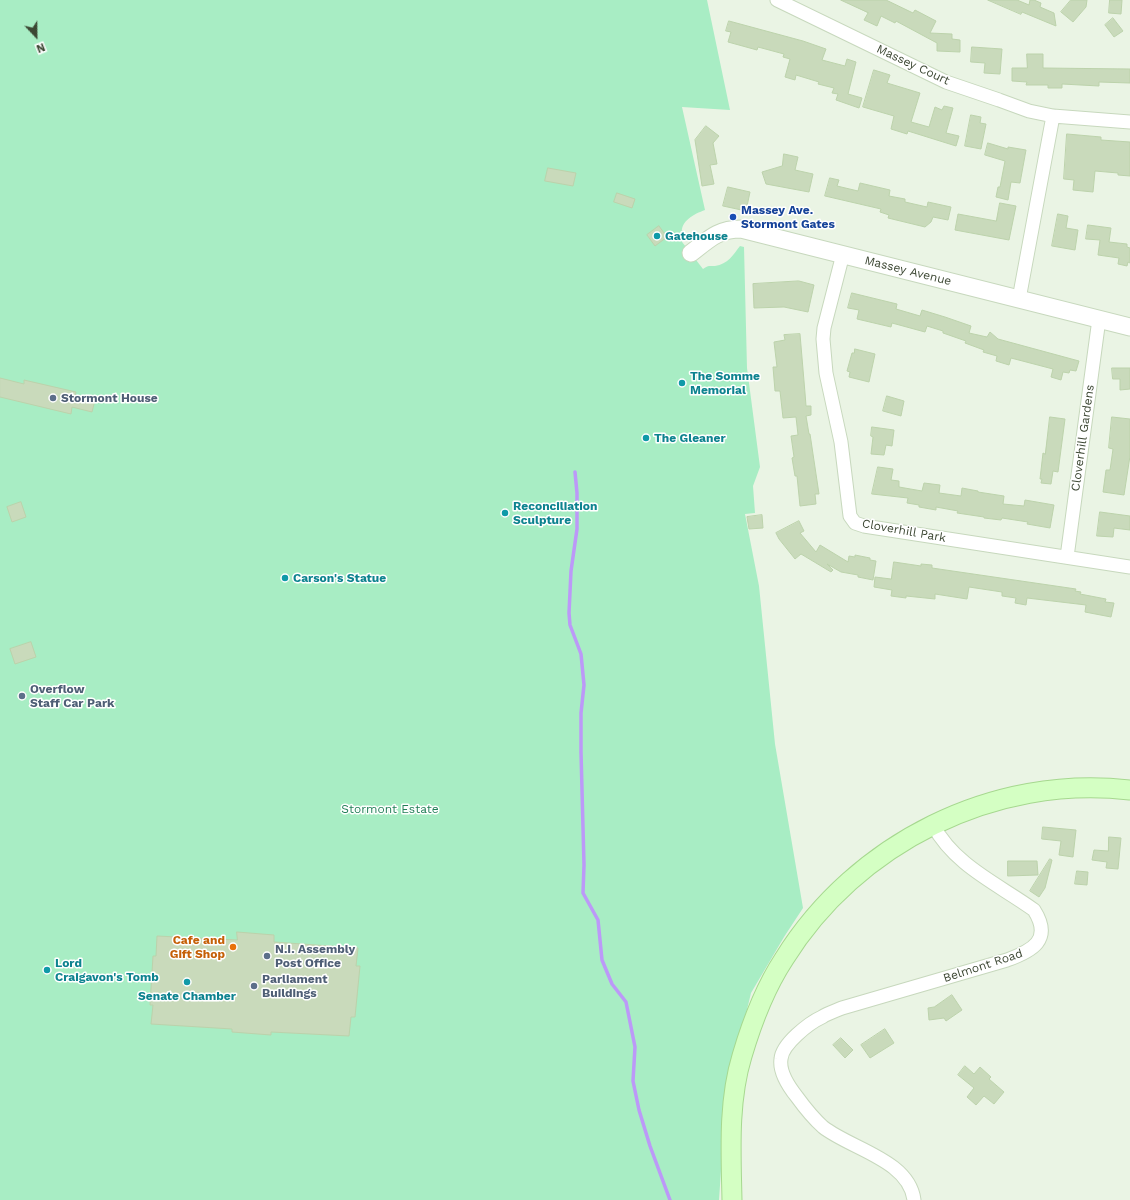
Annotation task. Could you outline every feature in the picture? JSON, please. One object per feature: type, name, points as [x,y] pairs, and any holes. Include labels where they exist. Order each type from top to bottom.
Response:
[{"type":"main road","points":[[732,1200],[731,1133],[734,1095],[742,1057],[756,1015],[769,986],[784,959],[806,927],[825,904],[853,877],[882,854],[933,825],[974,807],[1014,795],[1049,789],[1110,787],[1130,790]]},
{"type":"street","name":"Massey Court","points":[[777,0],[946,82],[1029,111],[1054,116],[1130,122]]},
{"type":"street","points":[[1019,299],[1054,116]]},
{"type":"street","name":"Massey Avenue","points":[[691,253],[720,232],[731,229],[741,229],[1130,327]]},
{"type":"street","name":"Cloverhill Park","points":[[843,254],[824,328],[823,339],[826,373],[841,442],[850,516],[855,523],[864,526],[1130,567]]},
{"type":"street","name":"Cloverhill Gardens","points":[[1067,557],[1099,319]]},
{"type":"street","name":"Belmont Road","points":[[914,1200],[913,1192],[907,1180],[898,1170],[842,1139],[813,1117],[783,1075],[780,1057],[784,1049],[794,1038],[821,1017],[842,1008],[1007,960],[1025,953],[1034,947],[1039,940],[1042,928],[1040,919],[1034,910],[977,873],[961,860],[944,843],[933,825]]},
{"type":"green space","name":"Stormont Estate","points":[[0,0],[707,0],[730,110],[682,107],[705,210],[692,216],[685,222],[682,229],[682,234],[679,238],[703,269],[708,266],[720,265],[730,259],[740,246],[744,247],[747,368],[760,467],[753,486],[755,513],[745,514],[759,586],[775,744],[803,908],[751,993],[726,1097],[719,1200],[0,1200]]},
{"type":"building","points":[[841,0],[886,0],[913,13],[915,10],[936,21],[930,33],[952,34],[952,39],[960,40],[960,52],[937,51],[937,43],[896,21],[895,23],[881,16],[877,26],[864,20],[868,13]]},
{"type":"building","points":[[988,0],[1017,0],[1029,5],[1030,0],[1034,0],[1041,3],[1040,7],[1054,13],[1056,26],[1022,12],[1021,14]]},
{"type":"building","points":[[1071,0],[1087,0],[1086,7],[1073,22],[1061,12]]},
{"type":"building","points":[[1110,0],[1122,0],[1121,14],[1109,13]]},
{"type":"building","points":[[1113,18],[1123,31],[1114,37],[1105,25]]},
{"type":"building","points":[[729,21],[803,41],[826,49],[822,60],[845,66],[847,59],[856,62],[848,94],[862,98],[859,108],[836,100],[838,94],[832,93],[834,88],[818,84],[819,82],[796,75],[795,80],[785,77],[790,59],[783,57],[784,54],[758,47],[757,50],[728,42],[731,32],[726,31]]},
{"type":"building","points":[[972,47],[1002,49],[1000,74],[984,73],[985,63],[971,62]]},
{"type":"building","points":[[1027,54],[1043,54],[1043,68],[1130,69],[1130,83],[1099,82],[1099,86],[1062,84],[1062,88],[1048,88],[1048,85],[1026,85],[1027,82],[1012,81],[1012,68],[1027,68]]},
{"type":"building","points":[[874,70],[890,75],[887,83],[920,93],[911,122],[929,127],[935,107],[942,110],[944,106],[953,108],[946,133],[959,136],[956,146],[908,131],[907,134],[891,129],[894,116],[863,107]]},
{"type":"building","points":[[971,115],[981,117],[980,123],[986,124],[981,149],[965,146]]},
{"type":"building","points":[[706,126],[719,136],[713,143],[717,164],[710,165],[714,184],[702,186],[695,140]]},
{"type":"building","points":[[1067,134],[1101,137],[1101,140],[1130,142],[1130,176],[1118,175],[1118,173],[1095,171],[1093,192],[1073,190],[1074,180],[1064,179]]},
{"type":"building","points":[[988,143],[1008,149],[1008,147],[1026,150],[1020,183],[1011,182],[1008,200],[996,197],[998,187],[1000,187],[1005,161],[985,155]]},
{"type":"building","points":[[784,154],[798,157],[795,170],[813,174],[809,192],[766,184],[762,172],[782,166]]},
{"type":"building","points":[[548,168],[576,173],[573,186],[545,181]]},
{"type":"building","points":[[830,178],[839,180],[837,186],[858,191],[860,183],[890,190],[889,196],[905,199],[905,202],[927,207],[928,202],[951,207],[948,220],[933,217],[931,222],[925,227],[888,218],[889,215],[880,212],[881,209],[825,196]]},
{"type":"building","points":[[728,187],[750,192],[746,211],[723,206]]},
{"type":"building","points":[[617,193],[635,199],[632,208],[614,202]]},
{"type":"building","points":[[1000,203],[1016,206],[1009,240],[955,230],[958,214],[996,221]]},
{"type":"building","points":[[1058,214],[1068,216],[1066,228],[1078,230],[1075,250],[1052,246]]},
{"type":"building","points":[[1088,225],[1111,228],[1109,242],[1127,244],[1127,247],[1130,248],[1130,263],[1128,262],[1127,266],[1118,264],[1119,258],[1098,255],[1100,240],[1086,239]]},
{"type":"building","name":"Gatehouse","points":[[659,226],[667,237],[655,246],[647,235]]},
{"type":"building","points":[[799,281],[814,285],[808,312],[784,307],[754,308],[753,284]]},
{"type":"building","points":[[852,293],[897,304],[896,309],[920,316],[922,310],[945,317],[971,326],[969,333],[987,337],[990,332],[998,339],[1079,361],[1076,371],[1070,370],[1069,373],[1063,372],[1061,380],[1051,377],[1053,369],[1011,358],[1009,365],[996,361],[997,356],[983,352],[984,350],[965,343],[966,341],[927,326],[925,332],[892,323],[891,327],[857,319],[859,310],[848,308]]},
{"type":"building","points":[[800,334],[806,406],[811,406],[811,415],[806,416],[819,494],[815,494],[816,504],[800,506],[797,476],[795,476],[792,458],[794,457],[791,436],[798,435],[796,417],[783,418],[780,391],[775,391],[773,367],[777,367],[774,342],[785,340],[784,335]]},
{"type":"building","points":[[855,349],[875,354],[869,382],[849,377],[850,372],[847,371],[852,353],[854,353]]},
{"type":"building","points":[[1112,368],[1130,368],[1130,389],[1120,390],[1120,379],[1113,379]]},
{"type":"building","name":"Stormont House","points":[[0,378],[24,384],[24,380],[76,392],[75,396],[95,400],[92,412],[72,407],[71,414],[0,397]]},
{"type":"building","points":[[887,396],[904,401],[901,416],[883,411]]},
{"type":"building","points":[[1050,417],[1065,419],[1058,472],[1053,471],[1051,484],[1041,483],[1042,479],[1040,479]]},
{"type":"building","points":[[1112,417],[1130,419],[1130,456],[1124,495],[1103,492],[1106,470],[1110,470],[1113,449],[1109,448]]},
{"type":"building","points":[[872,427],[894,430],[892,446],[886,445],[884,455],[871,454],[873,437],[871,436]]},
{"type":"building","points":[[878,467],[893,469],[891,480],[899,481],[899,487],[922,491],[924,483],[940,485],[939,493],[961,496],[962,488],[1004,496],[1003,504],[1024,506],[1025,500],[1054,505],[1050,528],[1027,524],[1028,522],[1002,518],[1001,520],[984,518],[936,507],[936,510],[919,507],[919,505],[907,503],[908,498],[872,494]]},
{"type":"building","points":[[21,502],[26,517],[12,522],[7,507]]},
{"type":"building","points":[[1100,512],[1130,516],[1130,530],[1114,528],[1113,537],[1097,536]]},
{"type":"building","points":[[762,515],[763,528],[749,529],[747,517]]},
{"type":"building","points":[[799,521],[804,531],[800,533],[816,552],[820,545],[848,562],[849,556],[855,557],[855,555],[870,558],[870,560],[876,561],[873,580],[858,577],[858,575],[841,572],[827,564],[833,570],[831,572],[801,554],[795,559],[776,533]]},
{"type":"building","points":[[894,562],[921,566],[921,564],[932,565],[932,568],[1076,589],[1075,591],[1081,592],[1080,594],[1106,599],[1105,602],[1114,603],[1111,617],[1085,612],[1086,605],[1027,598],[1026,605],[1015,603],[1016,598],[1002,596],[1002,592],[969,587],[967,599],[935,594],[935,599],[891,596],[892,590],[874,587],[875,577],[891,579]]},
{"type":"building","points":[[31,642],[36,657],[15,664],[10,649]]},
{"type":"building","points":[[1043,827],[1076,830],[1073,857],[1059,855],[1061,841],[1042,839]]},
{"type":"building","points":[[1109,837],[1121,838],[1118,869],[1106,868],[1107,862],[1092,860],[1094,850],[1108,851]]},
{"type":"building","points":[[1050,859],[1052,860],[1045,888],[1039,897],[1030,891]]},
{"type":"building","points":[[1008,861],[1037,861],[1038,875],[1008,876]]},
{"type":"building","points":[[1077,871],[1088,872],[1087,885],[1075,884]]},
{"type":"building","name":"Parliament Buildings","points":[[237,932],[274,935],[274,942],[358,948],[356,966],[360,966],[355,1017],[351,1017],[349,1036],[271,1032],[271,1035],[232,1032],[232,1029],[151,1024],[153,1005],[150,1005],[153,956],[156,956],[157,936],[237,940]]},
{"type":"building","points":[[952,995],[962,1010],[946,1021],[944,1018],[929,1020],[928,1008],[934,1007]]},
{"type":"building","points":[[885,1029],[894,1043],[870,1058],[861,1045]]},
{"type":"building","points":[[841,1038],[853,1050],[845,1058],[833,1045]]},
{"type":"building","points":[[965,1066],[974,1074],[980,1067],[991,1077],[989,1079],[1004,1092],[994,1104],[984,1096],[976,1105],[967,1097],[974,1088],[958,1075]]},
{"type":"waterway","points":[[575,472],[577,493],[577,529],[571,571],[569,613],[570,625],[581,654],[584,685],[581,713],[584,865],[583,893],[598,920],[602,960],[612,984],[626,1002],[635,1047],[633,1081],[639,1110],[650,1146],[670,1200]]},
{"type":"place","name":"Massey Ave. Stormont Gates","points":[[733,217]]},
{"type":"place","name":"Gatehouse","points":[[657,236]]},
{"type":"place","name":"The Somme Memorial","points":[[682,383]]},
{"type":"place","name":"Stormont House","points":[[53,398]]},
{"type":"place","name":"The Gleaner","points":[[646,438]]},
{"type":"place","name":"Reconciliation Sculpture","points":[[505,513]]},
{"type":"place","name":"Carson's Statue","points":[[285,578]]},
{"type":"place","name":"Overflow Staff Car Park","points":[[22,696]]},
{"type":"place","name":"Cafe and Gift Shop","points":[[233,947]]},
{"type":"place","name":"N.I. Assembly Post Office","points":[[267,956]]},
{"type":"place","name":"Lord Craigavon's Tomb","points":[[47,970]]},
{"type":"place","name":"Senate Chamber","points":[[187,982]]},
{"type":"place","name":"Parliament Buildings","points":[[254,986]]}]
